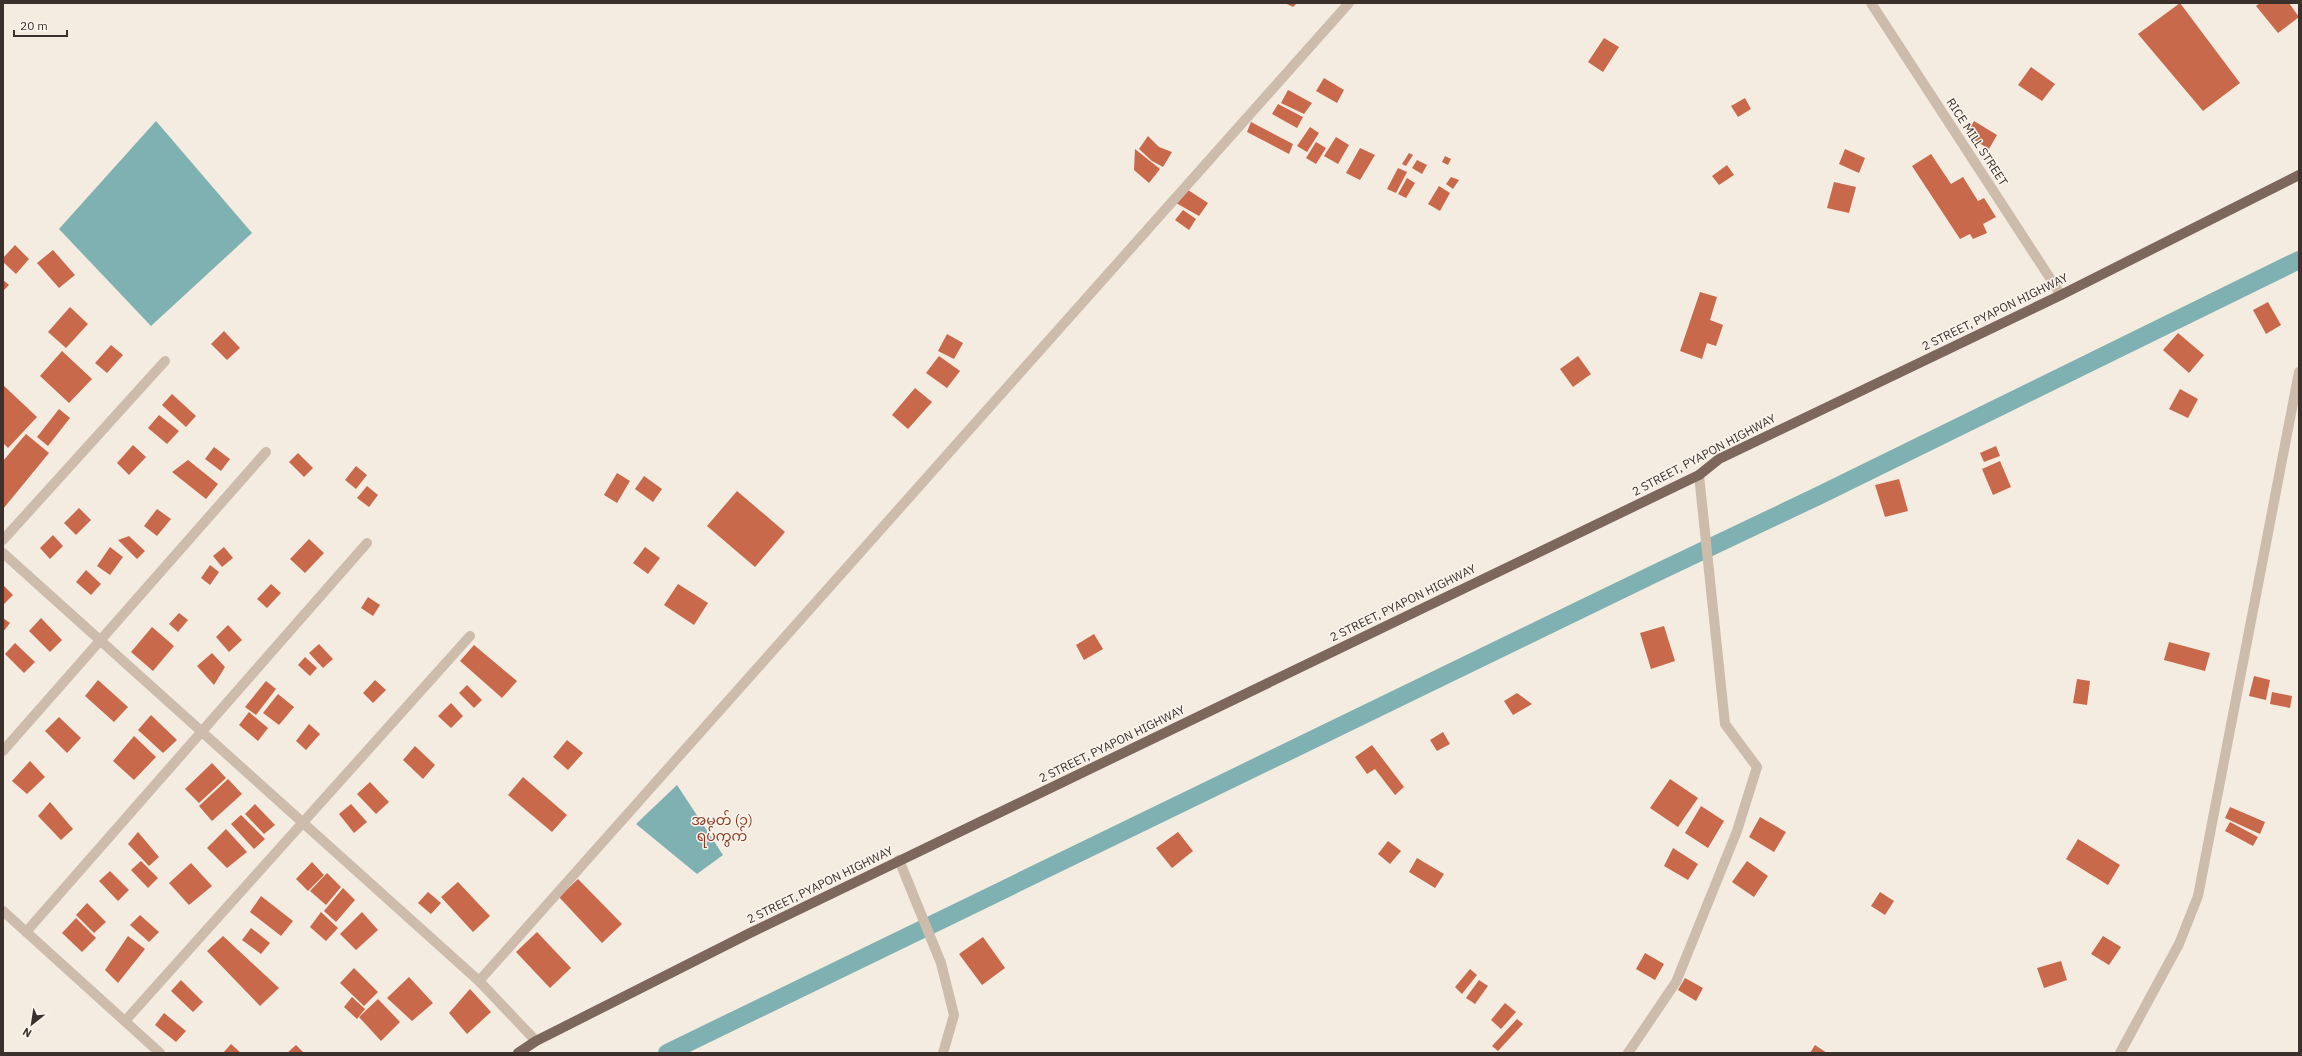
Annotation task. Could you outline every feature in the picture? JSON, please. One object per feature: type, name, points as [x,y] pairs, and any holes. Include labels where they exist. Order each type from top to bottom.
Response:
[{"type":"main road","name":"2 STREET, PYAPON HIGHWAY","points":[[518,1053],[536,1041],[899,860],[1699,475],[1719,459],[2061,295],[2299,175]]},
{"type":"street","points":[[480,981],[1349,3]]},
{"type":"street","name":"RICE MILL STREET","points":[[1871,3],[2061,295]]},
{"type":"street","points":[[3,540],[165,361]]},
{"type":"street","points":[[2120,1053],[2179,944],[2198,896],[2299,372]]},
{"type":"street","points":[[3,751],[266,452]]},
{"type":"street","points":[[1628,1053],[1676,982],[1738,831],[1757,766],[1725,724],[1699,475]]},
{"type":"street","points":[[26,932],[367,543]]},
{"type":"street","points":[[3,553],[100,642],[480,981],[536,1041]]},
{"type":"street","points":[[125,1021],[470,636]]},
{"type":"street","points":[[899,860],[941,963],[954,1015],[943,1053]]},
{"type":"street","points":[[3,911],[160,1053]]},
{"type":"water","points":[[156,121],[252,233],[151,326],[59,229]]},
{"type":"water","points":[[677,785],[723,855],[697,874],[636,824]]},
{"type":"building","points":[[1285,3],[1297,3],[1293,7]]},
{"type":"building","points":[[2180,3],[2240,83],[2203,111],[2138,34]]},
{"type":"building","points":[[2260,3],[2289,3],[2299,17],[2278,33],[2256,6]]},
{"type":"building","points":[[1604,38],[1619,47],[1603,72],[1588,62]]},
{"type":"building","points":[[2031,67],[2055,84],[2042,101],[2018,85]]},
{"type":"building","points":[[1324,78],[1344,90],[1337,103],[1316,91]]},
{"type":"building","points":[[1288,90],[1312,103],[1304,114],[1281,103]]},
{"type":"building","points":[[1745,98],[1751,109],[1738,117],[1731,106]]},
{"type":"building","points":[[1278,104],[1303,117],[1297,128],[1272,114]]},
{"type":"building","points":[[1974,121],[1997,135],[1989,149],[1966,135]]},
{"type":"building","points":[[1251,122],[1293,144],[1289,154],[1247,132]]},
{"type":"building","points":[[1310,127],[1319,133],[1307,152],[1297,146]]},
{"type":"building","points":[[1148,136],[1159,147],[1172,152],[1163,167],[1152,161],[1139,149]]},
{"type":"building","points":[[1336,137],[1349,145],[1338,164],[1324,156]]},
{"type":"building","points":[[1316,142],[1326,148],[1316,164],[1306,158]]},
{"type":"building","points":[[1360,148],[1375,155],[1360,180],[1346,173]]},
{"type":"building","points":[[1135,149],[1160,169],[1149,183],[1134,170]]},
{"type":"building","points":[[1845,149],[1865,158],[1859,173],[1839,164]]},
{"type":"building","points":[[1409,153],[1413,155],[1406,166],[1402,164]]},
{"type":"building","points":[[1931,154],[1951,184],[1963,177],[1978,201],[1984,198],[1996,217],[1983,224],[1987,233],[1973,239],[1970,234],[1960,239],[1912,166]]},
{"type":"building","points":[[1445,156],[1451,159],[1448,165],[1442,162]]},
{"type":"building","points":[[1417,160],[1427,165],[1422,174],[1412,168]]},
{"type":"building","points":[[1727,165],[1734,175],[1719,185],[1712,176]]},
{"type":"building","points":[[1398,168],[1407,172],[1396,193],[1387,189]]},
{"type":"building","points":[[1451,177],[1459,180],[1453,189],[1446,184]]},
{"type":"building","points":[[1407,178],[1415,183],[1406,198],[1398,194]]},
{"type":"building","points":[[1834,182],[1856,187],[1849,213],[1827,208]]},
{"type":"building","points":[[1439,186],[1450,193],[1440,211],[1428,204]]},
{"type":"building","points":[[1188,190],[1208,203],[1199,216],[1176,203]]},
{"type":"building","points":[[1183,210],[1196,219],[1189,230],[1175,220]]},
{"type":"building","points":[[15,245],[29,259],[16,274],[3,262],[3,258]]},
{"type":"building","points":[[53,250],[75,275],[59,288],[37,263]]},
{"type":"building","points":[[3,280],[9,285],[3,291]]},
{"type":"building","points":[[1700,292],[1717,297],[1710,320],[1723,325],[1716,346],[1707,343],[1702,359],[1680,351]]},
{"type":"building","points":[[2268,302],[2281,325],[2266,334],[2253,310]]},
{"type":"building","points":[[70,307],[88,324],[66,348],[48,332]]},
{"type":"building","points":[[224,331],[240,348],[227,360],[211,344]]},
{"type":"building","points":[[2178,333],[2204,355],[2189,373],[2163,350]]},
{"type":"building","points":[[947,334],[963,343],[954,359],[938,351]]},
{"type":"building","points":[[111,345],[123,355],[107,373],[95,363]]},
{"type":"building","points":[[62,351],[92,379],[69,403],[40,376]]},
{"type":"building","points":[[939,356],[960,371],[947,388],[926,373]]},
{"type":"building","points":[[1578,356],[1591,374],[1573,387],[1560,369]]},
{"type":"building","points":[[3,385],[37,417],[8,448],[3,443]]},
{"type":"building","points":[[915,388],[932,402],[908,429],[892,415]]},
{"type":"building","points":[[2180,389],[2198,399],[2188,418],[2169,409]]},
{"type":"building","points":[[172,394],[196,416],[186,427],[162,405]]},
{"type":"building","points":[[59,409],[70,418],[48,446],[37,437]]},
{"type":"building","points":[[159,415],[179,431],[167,444],[148,428]]},
{"type":"building","points":[[26,434],[49,453],[3,509],[3,461]]},
{"type":"building","points":[[133,445],[146,457],[129,475],[117,463]]},
{"type":"building","points":[[1996,446],[2000,456],[1984,462],[1980,453]]},
{"type":"building","points":[[214,447],[230,459],[221,471],[205,459]]},
{"type":"building","points":[[298,453],[313,468],[304,477],[289,462]]},
{"type":"building","points":[[188,460],[218,484],[206,499],[172,472]]},
{"type":"building","points":[[2000,461],[2011,487],[1993,495],[1982,469]]},
{"type":"building","points":[[356,466],[367,475],[356,489],[345,480]]},
{"type":"building","points":[[617,473],[630,481],[617,503],[604,495]]},
{"type":"building","points":[[644,476],[662,489],[653,502],[635,489]]},
{"type":"building","points":[[1899,479],[1908,511],[1885,517],[1875,485]]},
{"type":"building","points":[[367,486],[378,495],[369,507],[357,498]]},
{"type":"building","points":[[737,491],[785,532],[755,567],[707,526]]},
{"type":"building","points":[[79,508],[91,520],[76,535],[64,523]]},
{"type":"building","points":[[157,509],[171,519],[157,536],[144,526]]},
{"type":"building","points":[[53,535],[63,546],[50,559],[40,548]]},
{"type":"building","points":[[129,536],[145,551],[137,559],[118,540]]},
{"type":"building","points":[[309,539],[324,553],[305,573],[290,559]]},
{"type":"building","points":[[110,547],[123,557],[110,575],[97,566]]},
{"type":"building","points":[[224,547],[233,558],[222,567],[213,556]]},
{"type":"building","points":[[645,547],[660,558],[648,574],[633,563]]},
{"type":"building","points":[[210,565],[219,572],[210,585],[201,578]]},
{"type":"building","points":[[86,570],[101,584],[91,595],[76,582]]},
{"type":"building","points":[[271,584],[281,593],[267,608],[257,599]]},
{"type":"building","points":[[678,584],[708,603],[694,625],[664,605]]},
{"type":"building","points":[[3,585],[13,595],[3,605]]},
{"type":"building","points":[[368,597],[380,605],[373,616],[361,608]]},
{"type":"building","points":[[179,613],[188,620],[178,632],[169,624]]},
{"type":"building","points":[[3,618],[10,623],[3,632]]},
{"type":"building","points":[[41,618],[62,640],[50,652],[29,631]]},
{"type":"building","points":[[228,625],[242,640],[229,652],[216,637]]},
{"type":"building","points":[[1664,626],[1675,661],[1651,669],[1640,633]]},
{"type":"building","points":[[152,627],[174,646],[153,671],[131,652]]},
{"type":"building","points":[[1094,634],[1103,649],[1084,660],[1076,645]]},
{"type":"building","points":[[2169,642],[2210,653],[2205,671],[2164,660]]},
{"type":"building","points":[[15,643],[35,662],[24,673],[5,654]]},
{"type":"building","points":[[319,644],[333,659],[323,668],[309,653]]},
{"type":"building","points":[[474,645],[517,681],[502,698],[460,661]]},
{"type":"building","points":[[212,653],[225,667],[214,685],[197,666]]},
{"type":"building","points":[[305,657],[317,668],[310,676],[298,665]]},
{"type":"building","points":[[2254,676],[2270,680],[2266,700],[2249,696]]},
{"type":"building","points":[[2077,679],[2090,681],[2087,705],[2073,703]]},
{"type":"building","points":[[98,680],[128,707],[114,722],[85,696]]},
{"type":"building","points":[[375,680],[386,690],[373,703],[363,693]]},
{"type":"building","points":[[266,681],[276,689],[256,715],[245,707]]},
{"type":"building","points":[[467,685],[482,700],[474,708],[459,693]]},
{"type":"building","points":[[2272,692],[2292,696],[2290,708],[2270,704]]},
{"type":"building","points":[[1517,693],[1532,704],[1513,715],[1504,701]]},
{"type":"building","points":[[278,694],[294,707],[279,725],[263,713]]},
{"type":"building","points":[[451,703],[463,716],[451,728],[438,716]]},
{"type":"building","points":[[249,712],[268,728],[258,741],[239,725]]},
{"type":"building","points":[[151,715],[177,740],[163,753],[138,730]]},
{"type":"building","points":[[59,717],[81,738],[67,753],[45,731]]},
{"type":"building","points":[[309,724],[320,734],[306,750],[296,741]]},
{"type":"building","points":[[1443,732],[1450,744],[1437,751],[1430,740]]},
{"type":"building","points":[[134,736],[156,757],[134,780],[113,761]]},
{"type":"building","points":[[567,740],[583,753],[568,770],[553,757]]},
{"type":"building","points":[[1372,745],[1404,787],[1395,795],[1375,769],[1367,774],[1355,757]]},
{"type":"building","points":[[415,746],[435,765],[423,779],[403,760]]},
{"type":"building","points":[[30,761],[45,777],[27,794],[12,781]]},
{"type":"building","points":[[212,763],[226,778],[199,803],[185,789]]},
{"type":"building","points":[[523,777],[567,815],[552,832],[508,795]]},
{"type":"building","points":[[228,779],[242,794],[212,821],[199,806]]},
{"type":"building","points":[[1670,779],[1698,798],[1678,827],[1650,808]]},
{"type":"building","points":[[370,782],[389,802],[376,814],[357,794]]},
{"type":"building","points":[[50,802],[73,829],[61,840],[38,816]]},
{"type":"building","points":[[255,804],[275,825],[264,834],[245,814]]},
{"type":"building","points":[[351,804],[367,822],[354,833],[339,814]]},
{"type":"building","points":[[1701,806],[1724,821],[1708,848],[1685,833]]},
{"type":"building","points":[[2230,807],[2265,822],[2260,834],[2225,818]]},
{"type":"building","points":[[241,815],[265,839],[254,849],[231,824]]},
{"type":"building","points":[[1760,817],[1786,832],[1774,852],[1749,837]]},
{"type":"building","points":[[2230,822],[2258,837],[2253,846],[2225,831]]},
{"type":"building","points":[[226,829],[247,852],[227,868],[207,848]]},
{"type":"building","points":[[138,832],[159,857],[149,866],[128,844]]},
{"type":"building","points":[[1178,832],[1193,851],[1172,868],[1156,848]]},
{"type":"building","points":[[2078,839],[2120,865],[2108,885],[2066,859]]},
{"type":"building","points":[[1388,841],[1401,851],[1390,864],[1378,854]]},
{"type":"building","points":[[1673,848],[1698,864],[1688,880],[1664,866]]},
{"type":"building","points":[[1417,858],[1444,874],[1435,888],[1409,872]]},
{"type":"building","points":[[141,861],[158,878],[148,888],[131,870]]},
{"type":"building","points":[[1747,861],[1768,876],[1754,897],[1732,882]]},
{"type":"building","points":[[312,862],[324,875],[308,891],[296,879]]},
{"type":"building","points":[[191,863],[212,886],[189,905],[169,883]]},
{"type":"building","points":[[110,871],[129,890],[118,901],[99,881]]},
{"type":"building","points":[[327,873],[341,887],[326,905],[310,891]]},
{"type":"building","points":[[578,879],[622,924],[602,943],[559,897]]},
{"type":"building","points":[[458,882],[490,916],[473,932],[441,897]]},
{"type":"building","points":[[343,888],[355,900],[336,922],[324,911]]},
{"type":"building","points":[[428,892],[441,903],[431,914],[418,903]]},
{"type":"building","points":[[1880,892],[1894,901],[1885,915],[1871,906]]},
{"type":"building","points":[[261,896],[293,921],[281,936],[250,912]]},
{"type":"building","points":[[87,903],[106,922],[94,933],[76,915]]},
{"type":"building","points":[[321,912],[338,928],[326,941],[310,927]]},
{"type":"building","points":[[362,912],[378,930],[356,950],[340,934]]},
{"type":"building","points":[[140,915],[159,932],[149,942],[130,925]]},
{"type":"building","points":[[76,918],[96,938],[82,952],[62,933]]},
{"type":"building","points":[[251,928],[270,943],[261,954],[242,940]]},
{"type":"building","points":[[537,932],[571,968],[550,988],[516,952]]},
{"type":"building","points":[[128,936],[145,949],[118,983],[105,970]]},
{"type":"building","points":[[223,936],[279,988],[260,1006],[207,951]]},
{"type":"building","points":[[2103,936],[2121,947],[2109,965],[2091,954]]},
{"type":"building","points":[[983,937],[1005,968],[982,985],[959,954]]},
{"type":"building","points":[[1645,953],[1664,964],[1655,980],[1636,969]]},
{"type":"building","points":[[2061,961],[2067,980],[2044,988],[2037,968]]},
{"type":"building","points":[[354,968],[378,992],[364,1006],[340,983]]},
{"type":"building","points":[[1470,969],[1477,975],[1462,994],[1455,987]]},
{"type":"building","points":[[409,977],[433,1003],[412,1021],[387,998]]},
{"type":"building","points":[[1685,978],[1703,988],[1696,1001],[1678,990]]},
{"type":"building","points":[[181,980],[203,1002],[193,1012],[171,991]]},
{"type":"building","points":[[1479,980],[1488,986],[1475,1004],[1466,998]]},
{"type":"building","points":[[470,989],[491,1012],[467,1034],[449,1013]]},
{"type":"building","points":[[352,997],[365,1009],[357,1019],[344,1007]]},
{"type":"building","points":[[378,999],[400,1022],[381,1041],[359,1017]]},
{"type":"building","points":[[1505,1003],[1516,1012],[1501,1029],[1491,1020]]},
{"type":"building","points":[[164,1013],[186,1031],[176,1042],[155,1025]]},
{"type":"building","points":[[1517,1019],[1523,1024],[1498,1051],[1492,1046]]},
{"type":"building","points":[[231,1044],[241,1053],[223,1053]]},
{"type":"building","points":[[296,1045],[304,1053],[287,1053]]},
{"type":"building","points":[[1815,1045],[1827,1053],[1810,1053]]},
{"type":"waterway","points":[[667,1053],[1656,573],[1816,497],[2299,260]]},
{"type":"district","name":"အမှတ် (၁) ရပ်ကွက်","points":[[722,828]]}]
